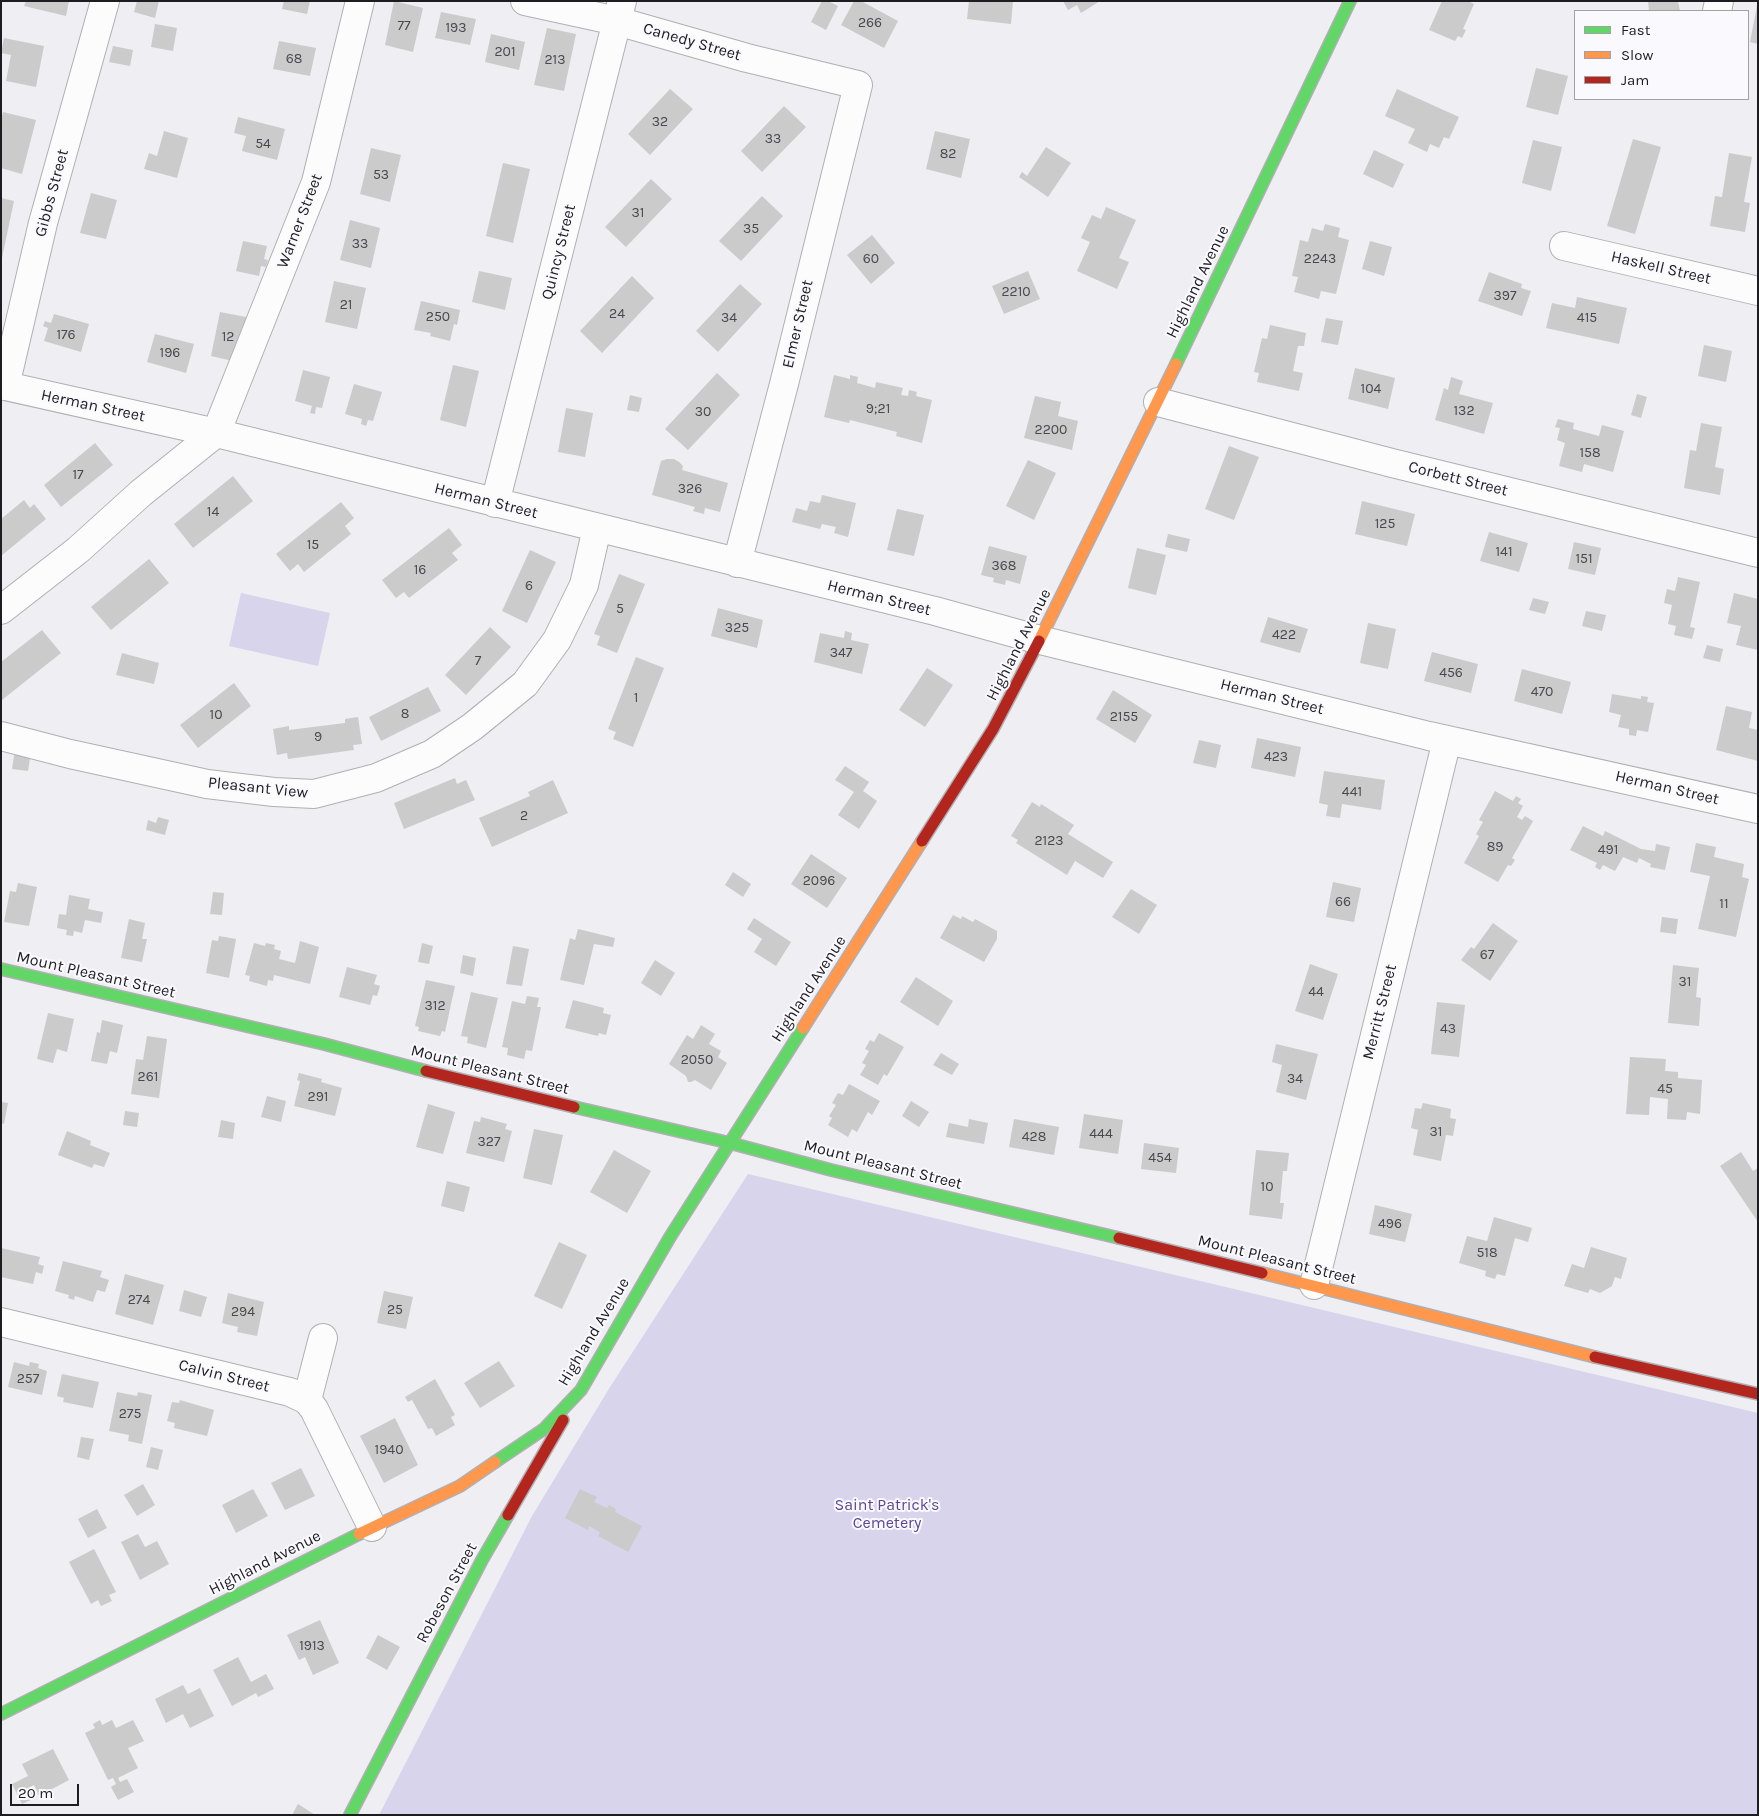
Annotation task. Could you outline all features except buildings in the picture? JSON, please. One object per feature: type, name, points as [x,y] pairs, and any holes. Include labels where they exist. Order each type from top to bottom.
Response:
[{"type":"street","name":"Gibbs Street","points":[[3,386],[43,223],[105,1]]},
{"type":"street","name":"Warner Street","points":[[216,433],[316,182],[360,1]]},
{"type":"street","name":"Canedy Street","points":[[525,1],[620,11],[747,58],[858,85]]},
{"type":"street","name":"Highland Avenue","points":[[1,1714],[372,1527],[460,1486],[544,1429],[581,1390],[670,1237],[994,729],[1158,402],[1350,1]]},
{"type":"street","name":"Quincy Street","points":[[495,503],[620,11]]},
{"type":"street","name":"Elmer Street","points":[[737,562],[858,85]]},
{"type":"street","name":"Haskell Street","points":[[1564,246],[1758,291]]},
{"type":"street","name":"Herman Street","points":[[3,386],[216,433],[1447,740],[1758,810]]},
{"type":"street","name":"Corbett Street","points":[[1158,402],[1392,463],[1758,553]]},
{"type":"street","points":[[1,610],[78,550],[141,493],[216,433]]},
{"type":"street","name":"Pleasant View","points":[[1,736],[70,754],[207,784],[274,792],[314,794],[376,778],[432,754],[472,727],[525,684],[558,640],[584,585],[597,528]]},
{"type":"street","name":"Merritt Street","points":[[1314,1285],[1447,740]]},
{"type":"street","name":"Mount Pleasant Street","points":[[1,969],[324,1044],[528,1097],[730,1143],[831,1170],[1314,1285],[1566,1350],[1758,1394]]},
{"type":"street","name":"Calvin Street","points":[[1,1322],[290,1392],[308,1400]]},
{"type":"street","points":[[323,1338],[308,1400],[372,1527]]},
{"type":"street","name":"Robeson Street","points":[[350,1815],[482,1560],[581,1390]]},
{"type":"green space","points":[[241,593],[330,613],[318,666],[229,646]]},
{"type":"green space","name":"Saint Patrick's Cemetery","points":[[748,1174],[1758,1413],[1758,1815],[379,1815],[532,1516],[610,1387]]},
{"type":"traffic: fast","points":[[1176,364],[1350,1]]},
{"type":"traffic: fast","points":[[1,969],[324,1044],[426,1071]]},
{"type":"traffic: fast","points":[[495,1462],[544,1429],[581,1390],[670,1237],[803,1028]]},
{"type":"traffic: fast","points":[[574,1107],[1119,1238]]},
{"type":"traffic: fast","points":[[350,1815],[482,1560],[508,1515]]},
{"type":"traffic: fast","points":[[1,1714],[359,1534]]},
{"type":"traffic: slow","points":[[1039,641],[1176,364]]},
{"type":"traffic: slow","points":[[803,1028],[922,841]]},
{"type":"traffic: slow","points":[[1262,1273],[1595,1357]]},
{"type":"traffic: slow","points":[[359,1534],[460,1486],[495,1462]]},
{"type":"traffic: jam","points":[[922,841],[993,729],[1039,641]]},
{"type":"traffic: jam","points":[[426,1071],[574,1107]]},
{"type":"traffic: jam","points":[[1119,1238],[1262,1273]]},
{"type":"traffic: jam","points":[[1595,1357],[1758,1394]]},
{"type":"traffic: jam","points":[[508,1515],[563,1420]]}]
